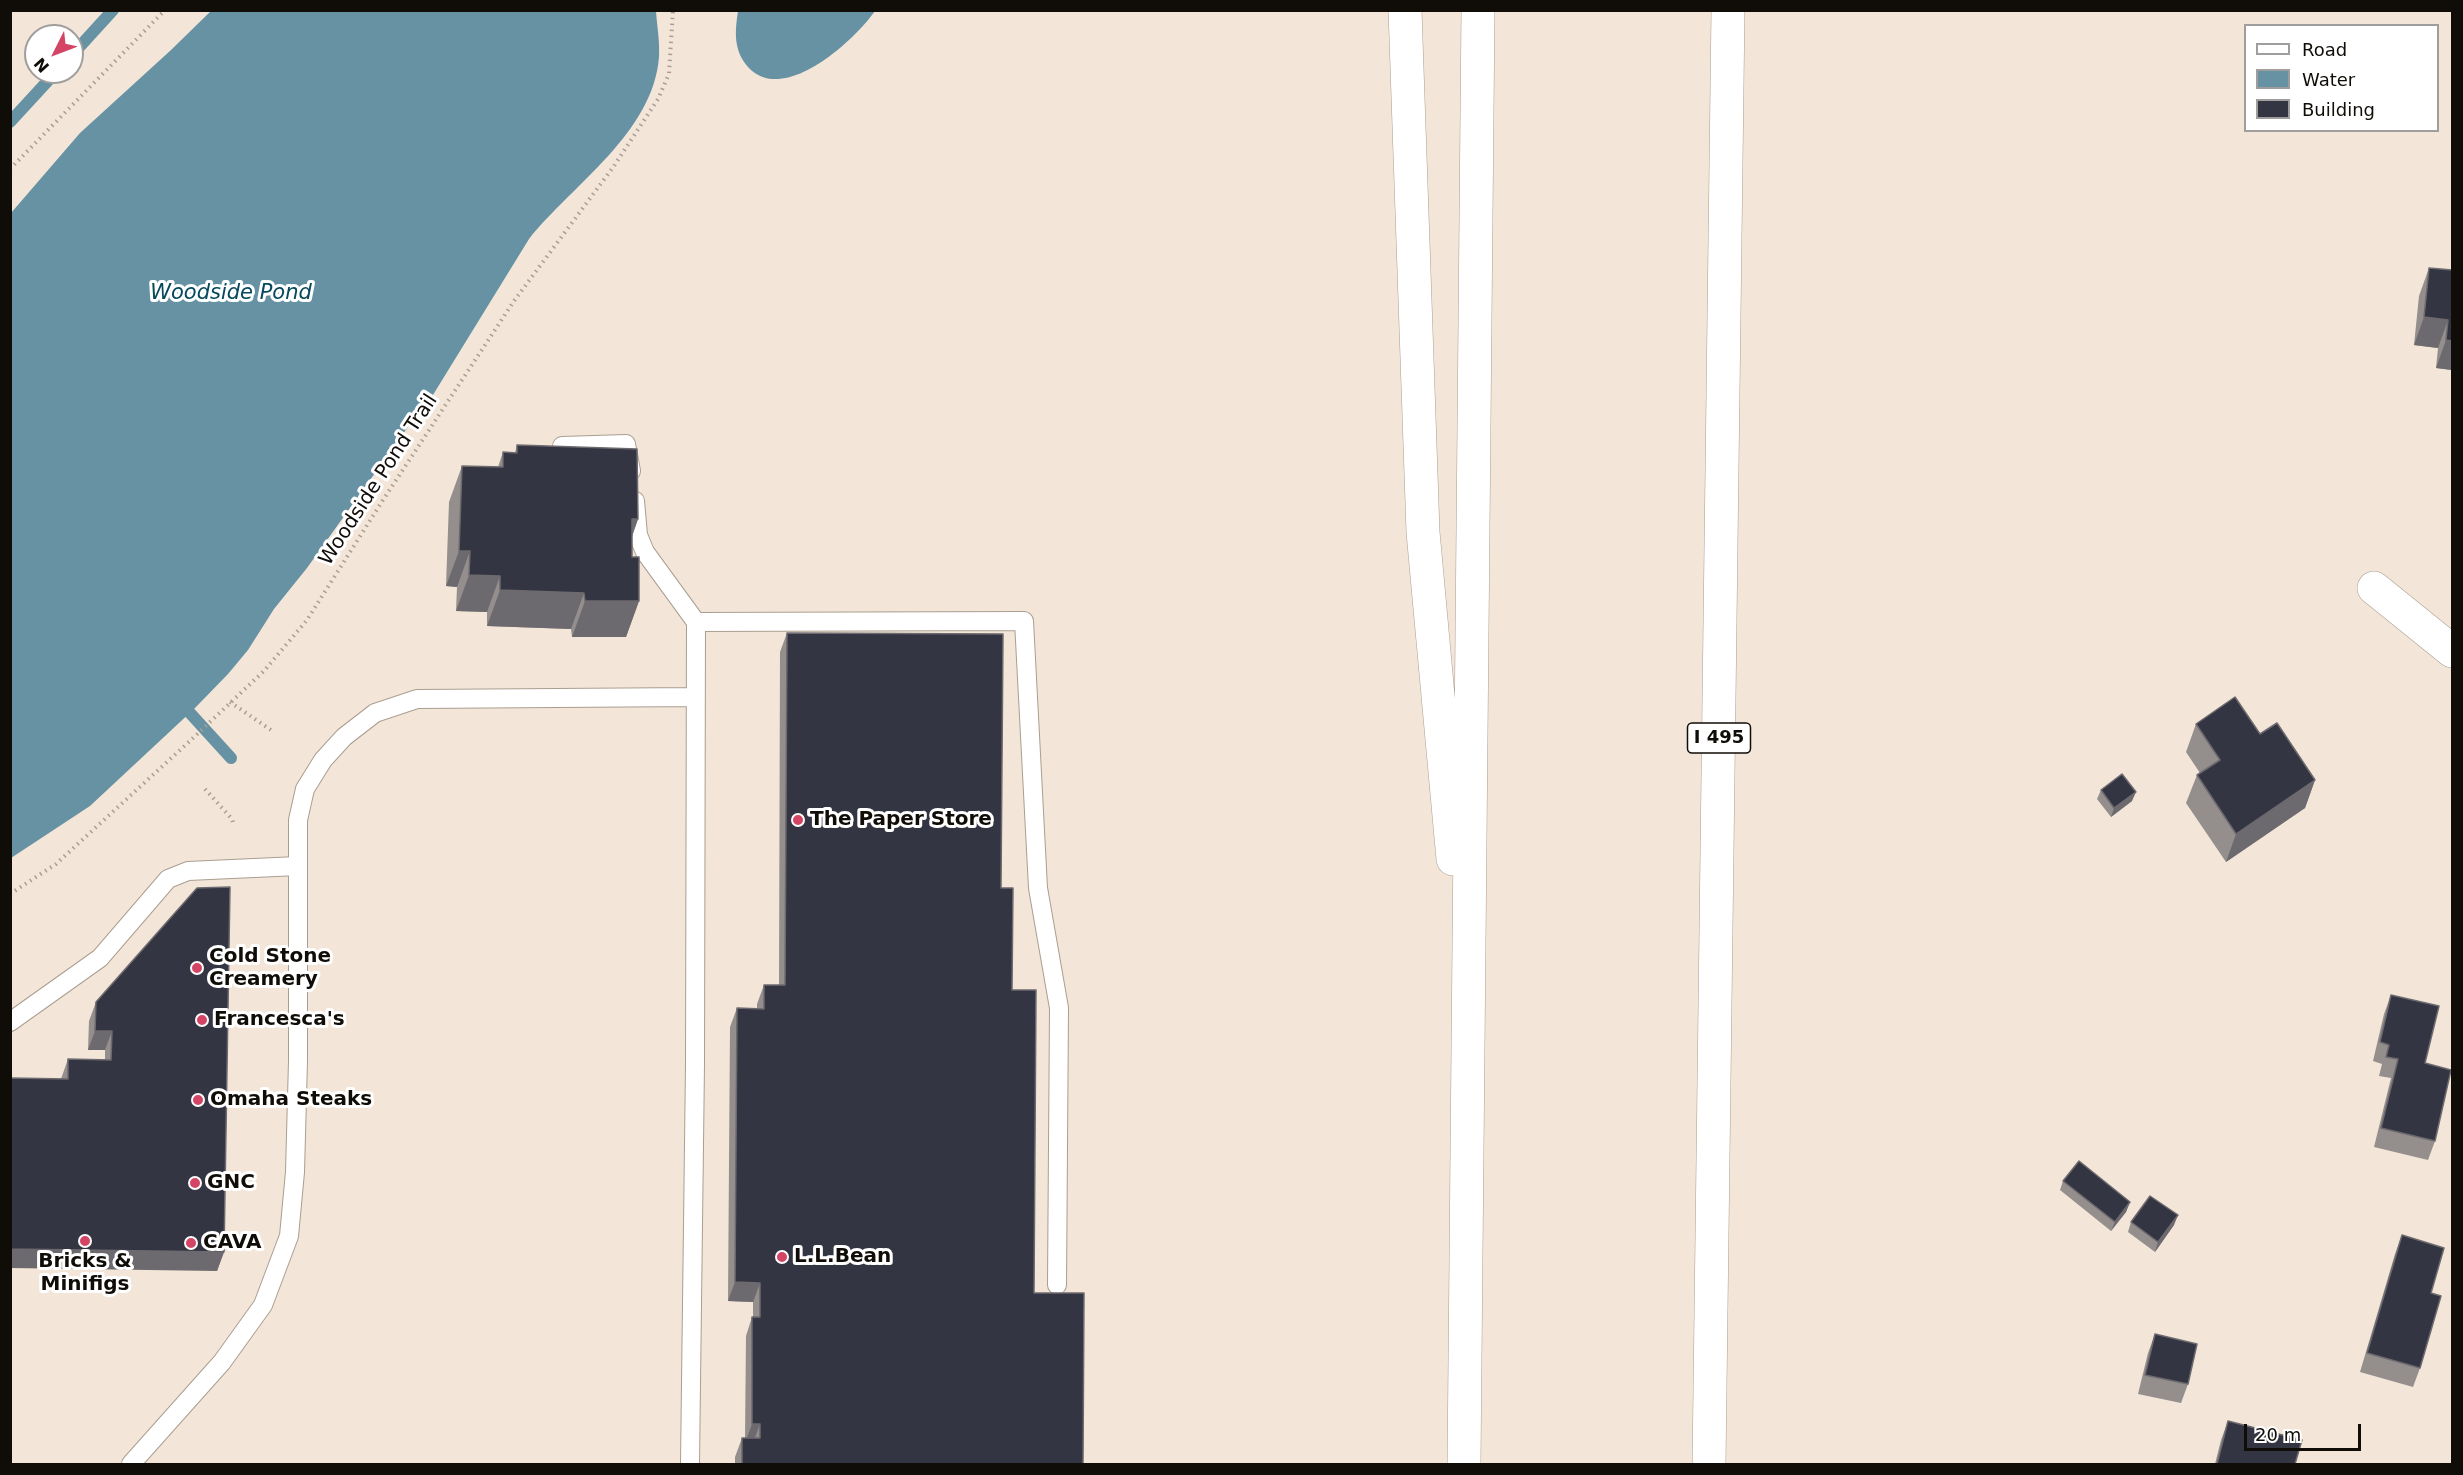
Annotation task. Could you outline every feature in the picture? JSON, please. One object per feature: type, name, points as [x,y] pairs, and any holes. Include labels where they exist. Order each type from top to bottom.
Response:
[{"type":"main road","points":[[1405,10],[1423,532],[1470,1047]]},
{"type":"main road","points":[[1464,1464],[1479,10]]},
{"type":"main road","name":"I 495","points":[[1709,1464],[1728,10]]},
{"type":"main road","points":[[2374,588],[2452,651]]},
{"type":"lane","points":[[562,446],[626,444],[634,485],[638,535],[645,552],[696,622],[697,836],[690,1464]]},
{"type":"lane","points":[[696,622],[1024,621],[1038,888],[1059,1008],[1058,1286]]},
{"type":"lane","points":[[131,1464],[222,1362],[263,1305],[289,1236],[295,1161],[298,820],[305,789],[323,760],[344,737],[375,713],[417,699],[695,697]]},
{"type":"lane","points":[[10,1022],[100,958],[168,879],[188,871],[298,866]]},
{"type":"path","points":[[10,169],[165,10]]},
{"type":"path","name":"Woodside Pond Trail","points":[[10,894],[56,864],[192,739],[264,671],[307,620],[514,301],[601,183],[658,99],[669,74],[673,10]]},
{"type":"path","points":[[230,702],[271,730]]},
{"type":"path","points":[[205,789],[232,819],[234,826]]},
{"type":"water","name":"Woodside Pond","points":[[212,10],[656,11],[659,57],[653,84],[642,110],[627,133],[529,239],[428,403],[408,427],[307,568],[274,609],[248,650],[194,709],[90,806],[11,858],[11,213],[80,133]]},
{"type":"water","points":[[738,10],[875,11],[851,38],[817,65],[780,79],[763,77],[743,61],[736,40]]},
{"type":"building","points":[[2429,268],[2452,270],[2452,341],[2446,340],[2448,320],[2424,317]]},
{"type":"building","points":[[517,445],[637,449],[638,519],[632,519],[632,557],[639,557],[639,601],[585,601],[584,593],[500,590],[500,576],[469,575],[470,551],[459,551],[462,466],[503,467],[503,452],[517,453]]},
{"type":"building","points":[[787,633],[1003,634],[1001,888],[1013,888],[1012,990],[1036,990],[1034,1293],[1084,1293],[1083,1464],[742,1464],[742,1438],[760,1438],[760,1424],[752,1424],[752,1317],[760,1317],[760,1283],[735,1282],[737,1008],[764,1009],[764,985],[785,985]]},
{"type":"building","points":[[2235,697],[2260,734],[2277,723],[2315,780],[2236,834],[2197,775],[2220,760],[2196,724]]},
{"type":"building","points":[[2122,774],[2136,792],[2114,808],[2101,790]]},
{"type":"building","points":[[230,887],[224,1252],[10,1249],[10,1078],[68,1079],[68,1059],[111,1060],[112,1031],[95,1031],[96,1002],[197,888]]},
{"type":"building","points":[[2391,995],[2439,1006],[2425,1063],[2451,1070],[2435,1141],[2381,1128],[2398,1059],[2386,1057],[2389,1045],[2380,1042]]},
{"type":"building","points":[[2079,1161],[2130,1202],[2115,1222],[2063,1181]]},
{"type":"building","points":[[2150,1196],[2178,1215],[2158,1242],[2131,1222]]},
{"type":"building","points":[[2402,1235],[2444,1248],[2431,1293],[2441,1296],[2420,1368],[2367,1353]]},
{"type":"building","points":[[2155,1334],[2197,1344],[2188,1384],[2145,1375]]},
{"type":"building","points":[[2228,1421],[2302,1440],[2295,1464],[2217,1464]]},
{"type":"waterway","points":[[84,42],[113,10]]},
{"type":"waterway","points":[[10,122],[45,84]]},
{"type":"waterway","points":[[190,713],[231,758]]},
{"type":"place","name":"The Paper Store","points":[[798,820]]},
{"type":"place","name":"Cold Stone Creamery","points":[[197,968]]},
{"type":"place","name":"Francesca's","points":[[202,1020]]},
{"type":"place","name":"Omaha Steaks","points":[[198,1100]]},
{"type":"place","name":"GNC","points":[[195,1183]]},
{"type":"place","name":"Bricks & Minifigs","points":[[85,1241]]},
{"type":"place","name":"CAVA","points":[[191,1243]]},
{"type":"place","name":"L.L.Bean","points":[[782,1257]]}]
